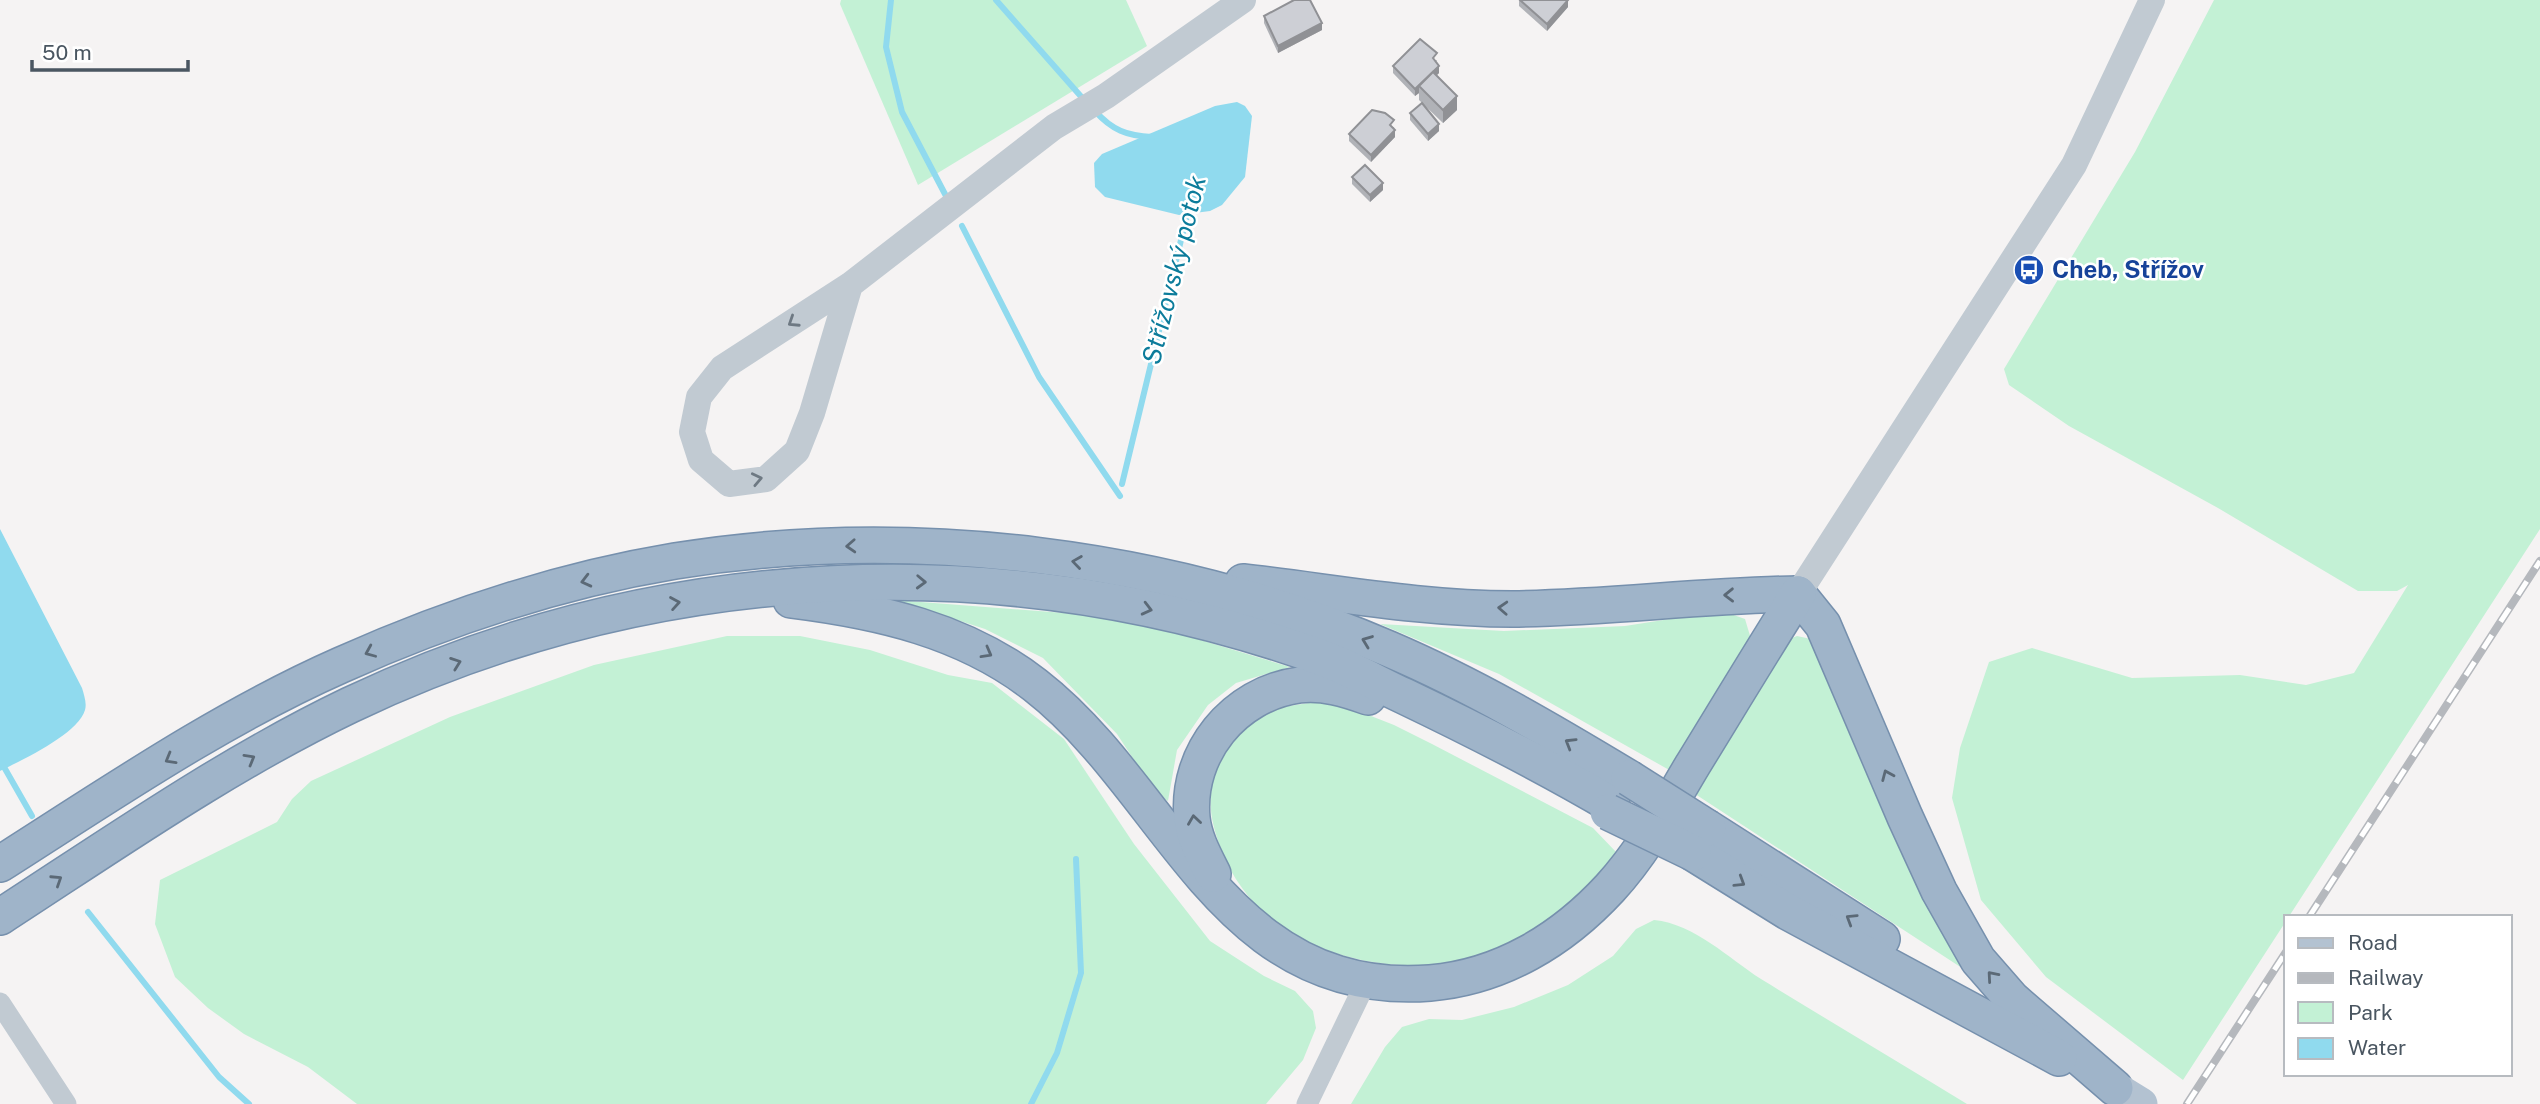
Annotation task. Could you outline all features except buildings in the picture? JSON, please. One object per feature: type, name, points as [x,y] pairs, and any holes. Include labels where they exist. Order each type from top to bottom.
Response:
[{"type":"highway","points":[[0,864],[131,781],[248,713],[367,654],[523,598],[677,561],[878,545],[1001,552],[1358,597],[1510,609],[1636,605],[1720,594],[1798,594]]},
{"type":"highway","points":[[1126,569],[1264,605],[1388,649],[1468,685],[1616,798]]},
{"type":"highway","points":[[0,917],[193,792],[349,705],[533,634],[622,612],[790,585],[882,581],[1001,585],[1115,601],[1223,628],[1327,660],[1700,841],[1788,912],[2126,1094]]},
{"type":"highway","points":[[731,593],[886,616],[942,632],[1008,665],[1038,687],[1102,748],[1209,887],[1231,910],[1267,937],[1315,965],[1367,980],[1417,984],[1444,981],[1497,968],[1562,934],[1588,911],[1631,863],[1798,594]]},
{"type":"highway","points":[[1798,594],[1822,625],[1916,842],[1978,960],[2012,999],[2126,1094]]},
{"type":"highway","points":[[1267,937],[1215,878],[1199,845],[1192,819],[1192,792],[1197,768],[1220,728],[1237,711],[1282,689],[1324,685],[1378,701],[1616,798]]},
{"type":"highway","points":[[0,846],[131,781]]},
{"type":"street","points":[[850,285],[797,452],[766,479],[729,484],[701,460],[692,432],[699,397],[722,368],[850,285],[1054,127],[1105,96],[1243,0]]},
{"type":"street","points":[[1798,594],[2074,165],[2152,0]]},
{"type":"street","points":[[1307,1104],[1367,980]]},
{"type":"street","points":[[0,1003],[66,1104]]},
{"type":"green space","points":[[841,0],[1126,0],[1147,46],[918,185],[840,4]]},
{"type":"green space","points":[[2214,0],[2540,0],[2540,529],[2290,915],[2284,915],[2284,924],[2183,1080],[2046,977],[1981,900],[1952,798],[1960,748],[1989,662],[2032,648],[2132,678],[2240,675],[2306,685],[2354,673],[2408,585],[2397,591],[2358,591],[2218,508],[2069,426],[2009,385],[2004,369],[2135,152]]},
{"type":"green space","points":[[895,600],[1077,614],[1171,631],[1290,667],[1236,683],[1208,705],[1177,750],[1168,801],[1155,792],[1117,734],[1043,658],[985,629]]},
{"type":"green space","points":[[1708,613],[1728,613],[1745,619],[1751,639],[1671,771],[1499,674],[1380,624],[1504,631],[1625,626]]},
{"type":"green space","points":[[727,636],[800,636],[870,650],[948,675],[992,683],[1064,739],[1134,844],[1210,941],[1264,976],[1295,991],[1313,1011],[1316,1028],[1303,1060],[1266,1104],[357,1104],[308,1067],[244,1034],[208,1008],[175,977],[155,924],[160,880],[277,822],[292,799],[311,781],[450,717],[594,665]]},
{"type":"green space","points":[[1797,636],[1811,639],[1822,652],[1882,810],[1965,970],[1692,792],[1787,640]]},
{"type":"green space","points":[[1322,701],[1343,705],[1394,725],[1432,744],[1593,828],[1617,853],[1568,905],[1550,920],[1510,944],[1488,953],[1464,960],[1428,965],[1392,964],[1355,959],[1321,948],[1289,931],[1261,909],[1238,882],[1221,849],[1214,827],[1211,796],[1219,762],[1228,746],[1254,719],[1276,709]]},
{"type":"green space","points":[[1654,920],[1669,923],[1697,935],[1761,979],[1967,1104],[1351,1104],[1385,1047],[1402,1027],[1429,1019],[1462,1020],[1514,1007],[1568,985],[1613,956],[1636,929]]},
{"type":"water","points":[[1237,102],[1245,106],[1252,116],[1245,177],[1222,205],[1210,211],[1179,215],[1105,197],[1095,187],[1094,163],[1102,154],[1215,106]]},
{"type":"water","points":[[0,529],[82,688],[86,705],[80,719],[61,737],[0,771]]},
{"type":"waterway","points":[[891,0],[886,47],[902,112],[946,196]]},
{"type":"waterway","name":"Střížovský potok","points":[[996,0],[1085,101]]},
{"type":"waterway","name":"Střížovský potok","points":[[1095,111],[1120,131],[1152,137]]},
{"type":"waterway","name":"Střížovský potok","points":[[1122,484],[1189,207]]},
{"type":"waterway","points":[[962,226],[1039,377],[1120,496]]},
{"type":"waterway","points":[[0,760],[32,816]]},
{"type":"waterway","name":"Střížovský potok","points":[[1031,1104],[1057,1053],[1081,973],[1076,859]]},
{"type":"waterway","points":[[88,912],[219,1077],[249,1104]]},
{"type":"railway","points":[[2310,915],[2540,561]]},
{"type":"railway","points":[[2187,1104],[2284,955]]},
{"type":"place","name":"Cheb, Střížov","points":[[2029,270]]}]
